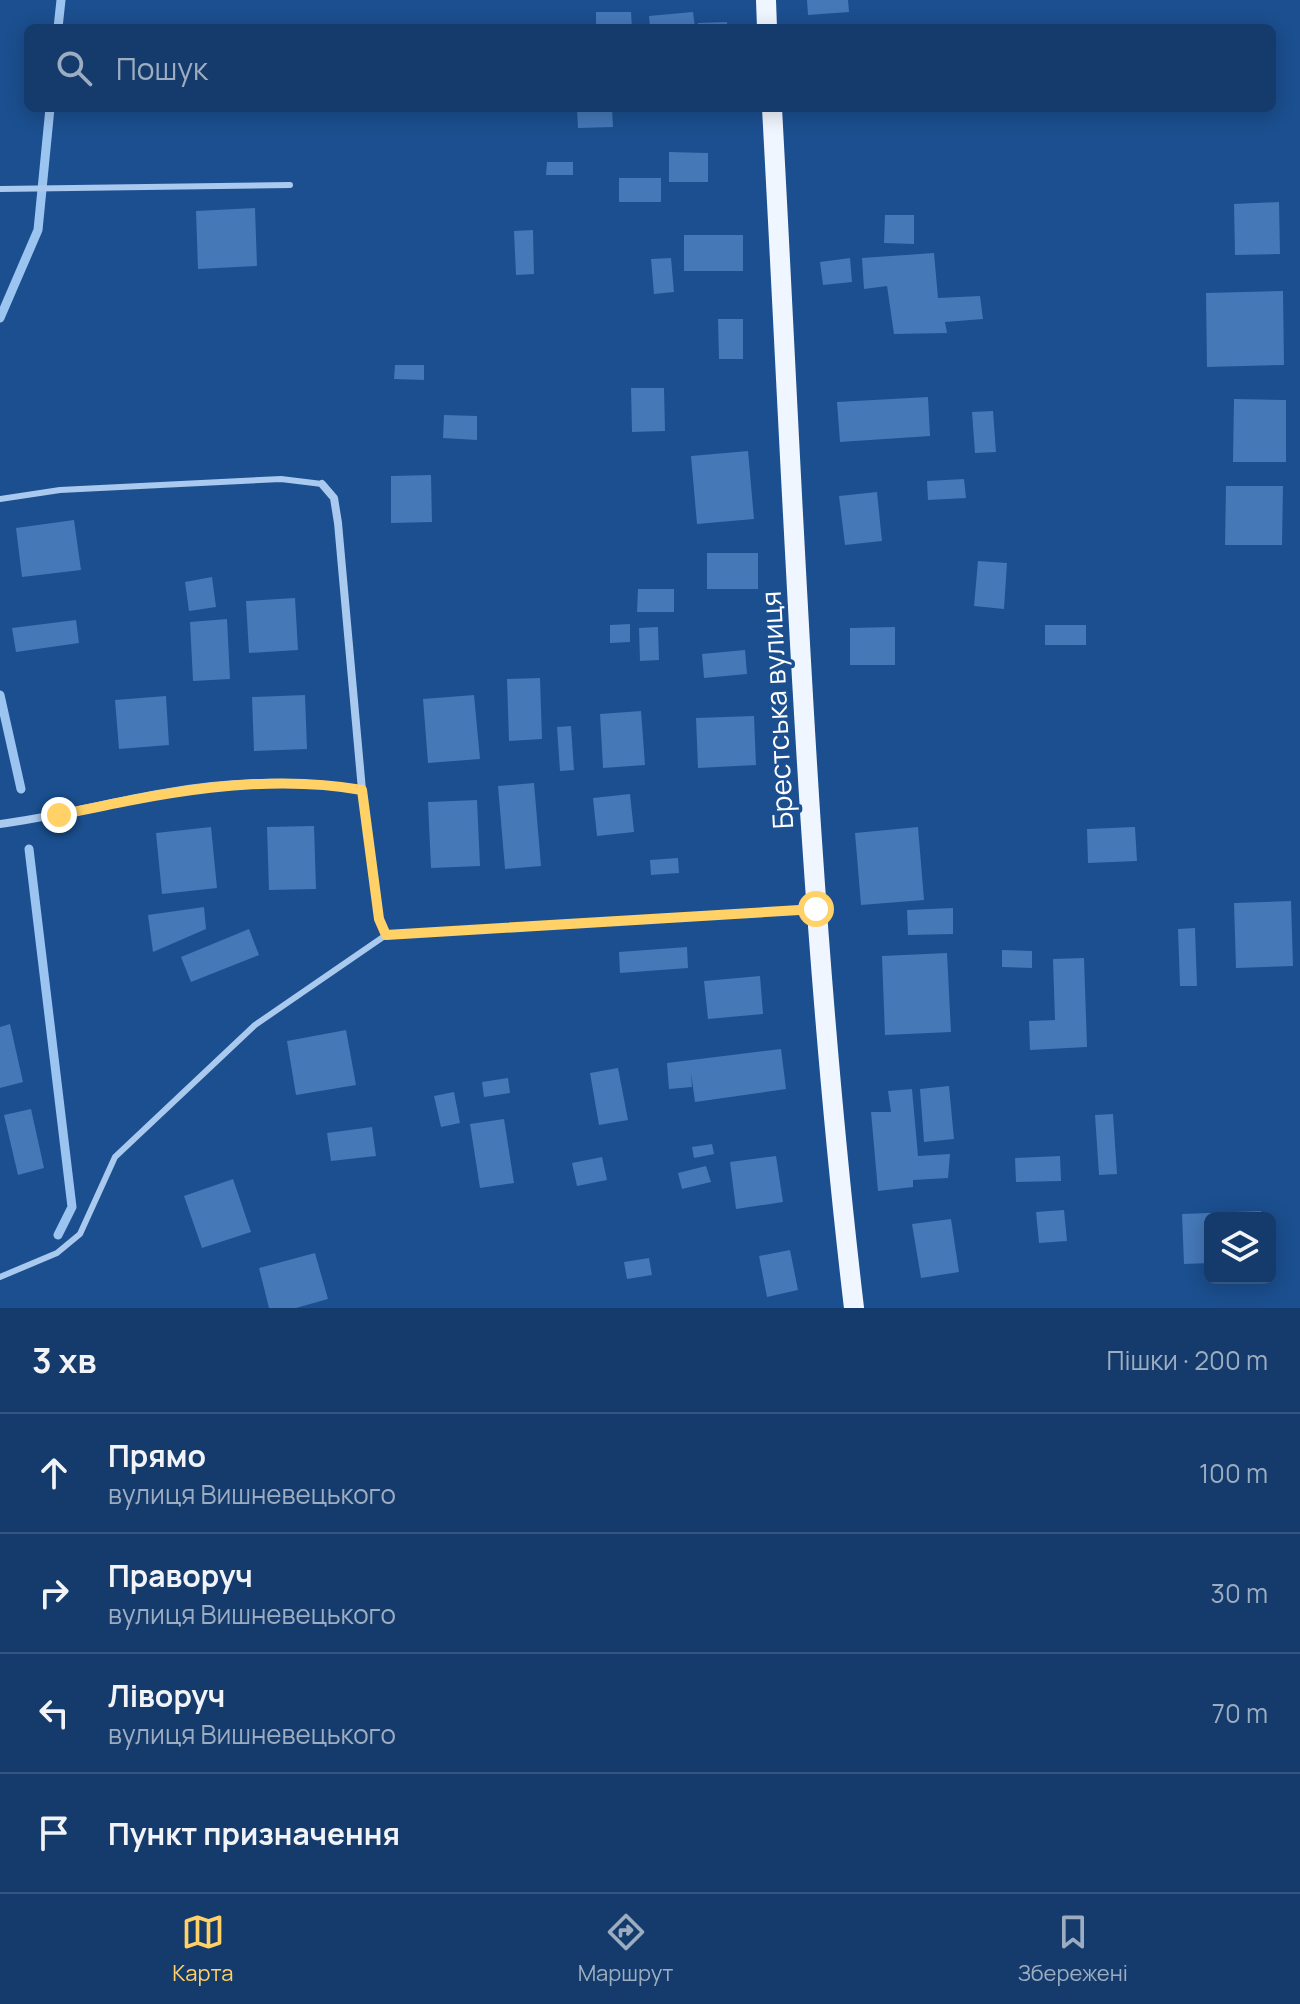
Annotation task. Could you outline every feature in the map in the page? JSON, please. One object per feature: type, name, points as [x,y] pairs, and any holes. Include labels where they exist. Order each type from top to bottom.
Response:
[{"type":"main road","points":[[766,0],[767,24]]},
{"type":"main road","name":"Брестська вулиця","points":[[772,112],[816,909],[840,1190],[854,1308]]},
{"type":"street","points":[[322,484],[334,498],[338,523],[362,790],[379,919],[386,935],[816,909]]},
{"type":"street","points":[[0,824],[182,790],[291,784],[362,790]]},
{"type":"lane","points":[[0,189],[290,185]]},
{"type":"lane","points":[[0,499],[60,490],[281,479],[322,484]]},
{"type":"lane","points":[[0,1277],[57,1253],[80,1234],[115,1157],[255,1025],[386,935]]},
{"type":"building","points":[[807,0],[848,0],[849,12],[808,15]]},
{"type":"building","points":[[596,12],[631,12],[632,24],[596,24]]},
{"type":"building","points":[[693,12],[694,24],[650,24],[649,16]]},
{"type":"building","points":[[727,22],[727,24],[698,24]]},
{"type":"building","points":[[577,112],[612,112],[613,127],[578,128]]},
{"type":"building","points":[[669,152],[708,153],[708,182],[669,182]]},
{"type":"building","points":[[547,162],[573,162],[573,175],[546,175]]},
{"type":"building","points":[[619,178],[661,178],[661,202],[619,202]]},
{"type":"building","points":[[1279,202],[1280,254],[1235,255],[1234,204]]},
{"type":"building","points":[[255,208],[257,266],[198,269],[196,211]]},
{"type":"building","points":[[885,215],[914,215],[914,244],[884,243]]},
{"type":"building","points":[[533,230],[534,274],[516,275],[514,231]]},
{"type":"building","points":[[684,235],[743,235],[743,271],[684,271]]},
{"type":"building","points":[[934,253],[938,298],[980,296],[983,319],[945,322],[947,333],[894,334],[887,286],[864,289],[862,258]]},
{"type":"building","points":[[671,258],[674,292],[654,294],[651,259]]},
{"type":"building","points":[[850,258],[852,282],[823,285],[820,262]]},
{"type":"building","points":[[1283,291],[1284,365],[1207,367],[1206,293]]},
{"type":"building","points":[[718,319],[743,319],[743,359],[719,359]]},
{"type":"building","points":[[395,365],[424,365],[424,380],[394,379]]},
{"type":"building","points":[[631,388],[664,388],[665,431],[632,432]]},
{"type":"building","points":[[928,397],[930,436],[840,442],[837,402]]},
{"type":"building","points":[[1234,399],[1286,400],[1286,462],[1233,462]]},
{"type":"building","points":[[993,411],[996,452],[975,453],[972,412]]},
{"type":"building","points":[[444,415],[477,416],[477,440],[443,438]]},
{"type":"building","points":[[748,451],[754,519],[697,524],[691,456]]},
{"type":"building","points":[[431,475],[432,522],[391,523],[391,476]]},
{"type":"building","points":[[964,479],[966,498],[928,500],[927,481]]},
{"type":"building","points":[[1226,486],[1283,486],[1282,545],[1225,545]]},
{"type":"building","points":[[877,492],[882,541],[845,545],[839,496]]},
{"type":"building","points":[[74,520],[81,570],[22,577],[16,528]]},
{"type":"building","points":[[707,553],[758,553],[758,589],[707,589]]},
{"type":"building","points":[[978,561],[1007,563],[1004,609],[974,606]]},
{"type":"building","points":[[212,577],[216,607],[189,611],[185,582]]},
{"type":"building","points":[[638,589],[674,589],[674,612],[637,612]]},
{"type":"building","points":[[295,598],[298,650],[249,653],[246,601]]},
{"type":"building","points":[[227,619],[230,679],[193,681],[190,622]]},
{"type":"building","points":[[76,620],[79,643],[16,652],[12,628]]},
{"type":"building","points":[[630,624],[630,642],[610,643],[610,625]]},
{"type":"building","points":[[1045,625],[1086,625],[1086,645],[1045,645]]},
{"type":"building","points":[[658,627],[659,660],[640,661],[639,628]]},
{"type":"building","points":[[895,627],[895,665],[850,665],[850,628]]},
{"type":"building","points":[[745,650],[747,674],[704,678],[702,654]]},
{"type":"building","points":[[540,678],[542,739],[509,741],[507,679]]},
{"type":"building","points":[[305,695],[307,749],[254,751],[252,697]]},
{"type":"building","points":[[474,695],[480,759],[428,763],[423,699]]},
{"type":"building","points":[[166,696],[169,745],[119,749],[115,700]]},
{"type":"building","points":[[641,711],[645,765],[603,768],[600,714]]},
{"type":"building","points":[[754,716],[756,765],[698,768],[696,718]]},
{"type":"building","points":[[571,726],[574,770],[560,771],[557,727]]},
{"type":"building","points":[[534,783],[541,866],[505,869],[498,786]]},
{"type":"building","points":[[630,794],[634,832],[597,836],[593,798]]},
{"type":"building","points":[[477,800],[480,866],[431,868],[428,802]]},
{"type":"building","points":[[314,826],[316,889],[269,890],[267,827]]},
{"type":"building","points":[[211,827],[217,888],[162,894],[156,833]]},
{"type":"building","points":[[918,827],[924,900],[861,905],[855,833]]},
{"type":"building","points":[[1135,827],[1137,861],[1088,863],[1087,829]]},
{"type":"building","points":[[678,858],[679,873],[651,875],[650,860]]},
{"type":"building","points":[[1291,901],[1293,966],[1236,968],[1234,903]]},
{"type":"building","points":[[204,907],[206,929],[153,952],[148,915]]},
{"type":"building","points":[[953,908],[953,934],[908,935],[907,910]]},
{"type":"building","points":[[1195,928],[1197,986],[1180,986],[1178,929]]},
{"type":"building","points":[[249,929],[259,955],[191,982],[181,957]]},
{"type":"building","points":[[687,947],[688,968],[620,973],[619,952]]},
{"type":"building","points":[[1002,950],[1032,951],[1032,968],[1002,967]]},
{"type":"building","points":[[947,953],[951,1032],[885,1035],[882,956]]},
{"type":"building","points":[[1084,958],[1087,1047],[1030,1050],[1029,1021],[1055,1020],[1053,959]]},
{"type":"building","points":[[760,976],[763,1014],[708,1019],[704,981]]},
{"type":"building","points":[[10,1024],[23,1082],[0,1088],[0,1027]]},
{"type":"building","points":[[346,1030],[356,1085],[296,1095],[287,1041]]},
{"type":"building","points":[[781,1049],[786,1089],[695,1102],[691,1073],[692,1087],[669,1089],[667,1063]]},
{"type":"building","points":[[618,1068],[628,1120],[599,1125],[590,1073]]},
{"type":"building","points":[[508,1078],[510,1093],[484,1097],[482,1082]]},
{"type":"building","points":[[949,1086],[954,1139],[924,1142],[920,1089]]},
{"type":"building","points":[[912,1089],[918,1156],[950,1154],[948,1178],[913,1180],[913,1187],[878,1191],[871,1112],[891,1112],[888,1091]]},
{"type":"building","points":[[454,1092],[460,1123],[441,1127],[434,1096]]},
{"type":"building","points":[[31,1109],[44,1168],[18,1175],[4,1115]]},
{"type":"building","points":[[1113,1114],[1117,1174],[1099,1175],[1095,1115]]},
{"type":"building","points":[[504,1119],[514,1183],[480,1188],[470,1124]]},
{"type":"building","points":[[372,1127],[376,1156],[331,1161],[327,1133]]},
{"type":"building","points":[[712,1144],[714,1154],[694,1158],[692,1147]]},
{"type":"building","points":[[776,1156],[783,1202],[736,1209],[730,1162]]},
{"type":"building","points":[[1060,1156],[1061,1181],[1016,1182],[1015,1158]]},
{"type":"building","points":[[602,1157],[607,1180],[577,1186],[572,1163]]},
{"type":"building","points":[[706,1166],[711,1182],[682,1189],[678,1173]]},
{"type":"building","points":[[233,1179],[251,1232],[202,1248],[184,1196]]},
{"type":"building","points":[[1064,1210],[1067,1241],[1039,1243],[1036,1212]]},
{"type":"building","points":[[1204,1213],[1204,1263],[1184,1264],[1182,1214]]},
{"type":"building","points":[[951,1219],[959,1272],[921,1278],[912,1224]]},
{"type":"building","points":[[790,1250],[798,1290],[767,1297],[759,1256]]},
{"type":"building","points":[[315,1253],[328,1299],[296,1308],[269,1308],[259,1268]]},
{"type":"building","points":[[649,1258],[652,1275],[627,1279],[624,1262]]},
{"type":"waterway","points":[[58,24],[61,0]]},
{"type":"waterway","points":[[0,318],[38,230],[50,112]]},
{"type":"waterway","points":[[0,695],[21,789]]},
{"type":"waterway","points":[[29,849],[72,1207],[58,1235]]},
{"type":"route","points":[[59,815],[167,792],[243,785],[339,786],[362,790],[379,919],[386,935],[816,909]]}]
